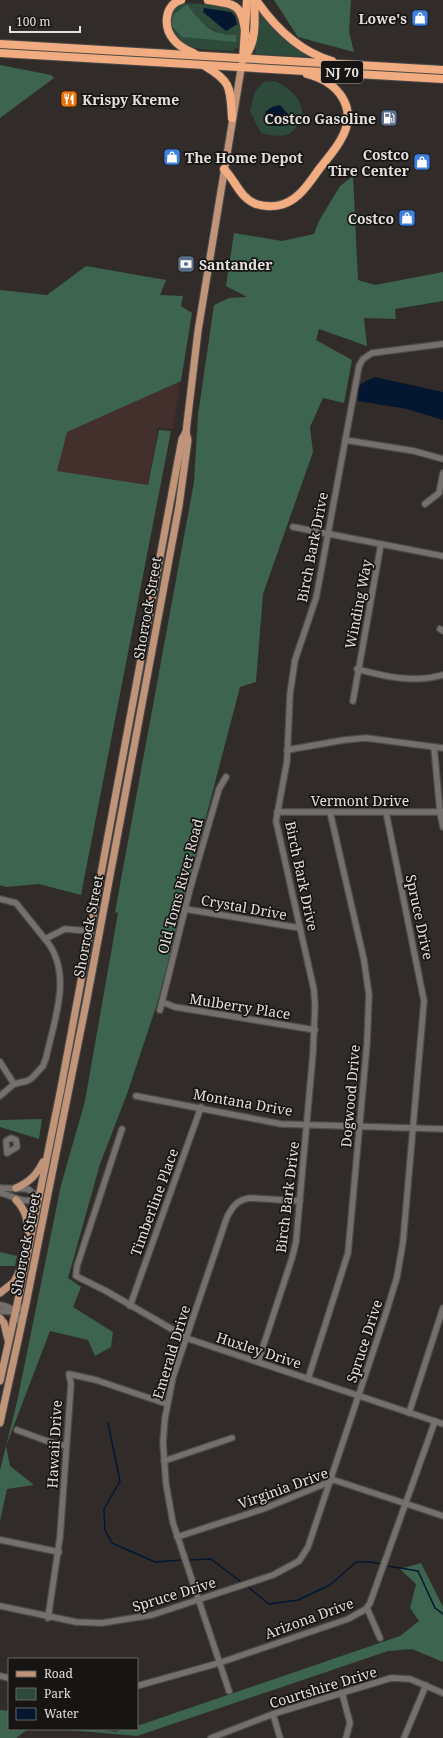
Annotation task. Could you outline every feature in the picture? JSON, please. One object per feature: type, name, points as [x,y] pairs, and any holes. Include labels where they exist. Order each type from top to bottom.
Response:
[{"type":"highway","points":[[181,0],[174,4],[168,11],[166,20],[168,29],[174,41],[198,56]]},
{"type":"highway","points":[[208,0],[231,4],[238,8],[242,14],[246,36]]},
{"type":"highway","points":[[242,63],[246,36],[247,0]]},
{"type":"highway","points":[[242,63],[251,50],[255,22],[255,0]]},
{"type":"highway","points":[[255,0],[272,23],[313,54],[331,61],[358,66]]},
{"type":"highway","name":"NJ 70","points":[[0,44],[198,56],[290,70],[442,79]]},
{"type":"highway","name":"NJ 70","points":[[0,53],[203,65],[242,63],[443,70]]},
{"type":"highway","points":[[203,65],[225,80],[228,86],[232,118]]},
{"type":"highway","points":[[224,169],[232,177],[241,194],[250,201],[261,205],[281,205],[292,200],[304,189],[340,140],[346,120],[345,106],[339,92],[320,78],[290,70]]},
{"type":"main road","name":"Shorrock Street","points":[[0,1424],[39,1245],[89,991],[178,506],[188,440],[186,432],[198,329],[242,63]]},
{"type":"main road","name":"Shorrock Street","points":[[0,1381],[39,1198],[182,439],[186,432]]},
{"type":"main road","points":[[89,991],[93,937],[89,931],[97,921],[110,876]]},
{"type":"main road","points":[[39,1245],[41,1210],[39,1198],[44,1191],[58,1147]]},
{"type":"main road","points":[[16,1188],[29,1181],[38,1172],[47,1154]]},
{"type":"main road","points":[[16,1200],[22,1206],[26,1214],[30,1238]]},
{"type":"main road","points":[[0,1293],[14,1282],[26,1257]]},
{"type":"main road","points":[[0,1318],[6,1329],[8,1345]]},
{"type":"street","name":"Birch Bark Drive","points":[[258,1362],[292,1258],[300,1201],[315,1030],[314,990],[277,831],[277,812],[287,750],[290,694],[295,660],[316,598],[356,374],[363,360],[372,353],[443,344]]},
{"type":"street","points":[[345,440],[414,451],[443,459]]},
{"type":"street","points":[[425,504],[439,493],[443,473]]},
{"type":"street","points":[[293,527],[443,556]]},
{"type":"street","name":"Winding Way","points":[[353,701],[381,544]]},
{"type":"street","name":"Winding Way","points":[[358,669],[398,678],[416,680],[428,679],[443,675]]},
{"type":"street","points":[[287,750],[344,740],[366,738],[443,748]]},
{"type":"street","points":[[434,747],[443,826]]},
{"type":"street","name":"Old Toms River Road","points":[[162,1002],[185,909],[218,789],[226,777]]},
{"type":"street","name":"Vermont Drive","points":[[277,812],[441,812]]},
{"type":"street","name":"Dogwood Drive","points":[[308,1379],[348,1254],[367,1044],[369,995],[364,960],[330,812]]},
{"type":"street","name":"Spruce Drive","points":[[0,1606],[48,1618],[76,1622],[102,1623],[124,1621],[152,1615],[273,1576],[300,1561],[308,1546],[386,1313],[400,1262],[414,1128],[424,991],[386,812]]},
{"type":"street","points":[[0,899],[16,903],[45,939],[56,961],[61,979],[46,1058],[43,1066],[32,1078],[27,1081],[14,1084],[0,1096]]},
{"type":"street","name":"Crystal Drive","points":[[185,909],[300,928]]},
{"type":"street","points":[[45,939],[65,929],[89,931]]},
{"type":"street","points":[[160,1010],[162,1002]]},
{"type":"street","name":"Mulberry Place","points":[[162,1002],[175,1007],[315,1030]]},
{"type":"street","points":[[0,1062],[14,1084]]},
{"type":"street","name":"Montana Drive","points":[[136,1096],[201,1107],[281,1124],[443,1129]]},
{"type":"street","name":"Timberline Place","points":[[130,1306],[201,1107]]},
{"type":"street","name":"Huxley Drive","points":[[122,1129],[77,1266],[78,1278],[106,1291],[186,1338],[443,1424]]},
{"type":"street","points":[[0,1188],[28,1189],[39,1198]]},
{"type":"street","points":[[0,1193],[16,1200],[25,1201],[39,1198]]},
{"type":"street","name":"Emerald Drive","points":[[229,1691],[177,1537],[170,1507],[163,1442],[167,1404],[173,1377],[227,1217],[232,1207],[237,1202],[250,1198],[300,1201]]},
{"type":"street","points":[[0,1311],[15,1312],[26,1304]]},
{"type":"street","points":[[0,1305],[9,1306],[15,1312],[21,1327]]},
{"type":"street","points":[[409,1413],[443,1308]]},
{"type":"street","name":"Hawaii Drive","points":[[48,1618],[59,1552],[71,1384],[69,1374],[96,1380],[167,1404]]},
{"type":"street","name":"Arizona Drive","points":[[138,1686],[219,1663],[348,1619],[367,1608],[435,1421]]},
{"type":"street","points":[[17,1430],[37,1438],[66,1446]]},
{"type":"street","points":[[164,1461],[232,1438]]},
{"type":"street","name":"Virginia Drive","points":[[177,1537],[263,1509],[315,1489],[329,1481],[340,1481],[443,1516]]},
{"type":"street","points":[[0,1540],[59,1552]]},
{"type":"street","points":[[367,1608],[380,1638]]},
{"type":"street","name":"Courtshire Drive","points":[[210,1738],[273,1714],[391,1678],[405,1678],[443,1693]]},
{"type":"street","points":[[404,1738],[426,1685]]},
{"type":"street","points":[[342,1693],[350,1724],[346,1738]]},
{"type":"street","points":[[273,1714],[280,1738]]},
{"type":"shaded area","points":[[161,381],[180,383],[173,429],[158,427],[147,488],[54,474],[62,431]]},
{"type":"green space","points":[[274,0],[351,0],[349,32],[354,52],[298,37]]},
{"type":"green space","points":[[180,3],[207,4],[227,8],[235,12],[239,17],[238,25],[241,29],[238,48],[233,49],[234,51],[196,48],[180,41],[174,34],[170,24],[172,12]],"holes":[[[187,4],[201,23],[223,35],[236,35],[236,42],[173,15]],[[214,20],[237,24],[226,31]]]},
{"type":"green space","points":[[187,4],[207,27],[213,31],[227,35],[236,35],[236,42],[182,37],[171,25],[173,15]]},
{"type":"green space","points":[[258,8],[277,32],[310,57],[255,54]]},
{"type":"green space","points":[[0,65],[51,75],[54,78],[0,118]]},
{"type":"green space","points":[[275,81],[282,84],[294,94],[298,99],[302,112],[301,119],[295,129],[292,132],[282,136],[273,136],[261,133],[250,111],[255,91],[264,82]]},
{"type":"green space","points":[[353,176],[358,280],[375,285],[443,272],[443,301],[395,309],[396,319],[364,318],[367,346],[319,329],[316,340],[352,360],[344,403],[323,398],[310,427],[313,452],[263,594],[256,682],[240,687],[157,1004],[127,1094],[100,1164],[68,1278],[81,1287],[73,1307],[113,1332],[111,1347],[95,1356],[88,1340],[50,1331],[6,1446],[17,1402],[61,1185],[85,1101],[118,913],[115,912],[194,482],[198,415],[214,305],[229,298],[247,297],[226,286],[234,233],[282,241],[314,234],[319,221],[340,186]]},
{"type":"green space","points":[[86,266],[166,280],[160,295],[183,296],[181,306],[192,313],[181,381],[67,432],[57,471],[148,485],[159,430],[171,431],[81,895],[39,884],[6,887],[0,885],[0,290],[47,295]]},
{"type":"green space","points":[[42,1119],[39,1139],[0,1127],[0,1120]]},
{"type":"green space","points":[[0,1252],[17,1256],[15,1266],[0,1266]]},
{"type":"green space","points":[[6,1446],[10,1466],[34,1485],[7,1489],[0,1521],[0,1470]]},
{"type":"green space","points":[[421,1563],[443,1607],[443,1662],[412,1649],[388,1651],[137,1736],[68,1730],[105,1730],[115,1732],[122,1730],[138,1730],[138,1726],[400,1636],[419,1621],[410,1608],[416,1584],[400,1569]]},
{"type":"green space","points":[[0,1710],[8,1711],[8,1730],[27,1730],[16,1738],[0,1738]]},
{"type":"water","points":[[204,8],[231,12],[235,16],[237,24],[226,31],[203,12]]},
{"type":"water","points":[[280,105],[288,114],[283,126],[270,126],[265,112],[272,107]]},
{"type":"water","points":[[375,377],[443,392],[443,420],[407,409],[358,401],[357,389],[362,383]]},
{"type":"waterway","points":[[108,1423],[120,1481],[104,1509],[105,1530],[112,1543],[155,1562],[181,1560]]},
{"type":"waterway","points":[[189,1560],[211,1559],[241,1582]]},
{"type":"waterway","points":[[248,1587],[269,1604],[298,1600],[330,1585],[356,1562],[381,1564]]},
{"type":"waterway","points":[[388,1566],[418,1571],[435,1608],[443,1614]]},
{"type":"place","name":"Lowe's","points":[[420,18]]},
{"type":"place","name":"Krispy Kreme","points":[[69,99]]},
{"type":"place","name":"Costco Gasoline","points":[[389,118]]},
{"type":"place","name":"The Home Depot","points":[[172,157]]},
{"type":"place","name":"Costco Tire Center","points":[[422,162]]},
{"type":"place","name":"Costco","points":[[407,218]]},
{"type":"place","name":"Santander","points":[[186,264]]}]
